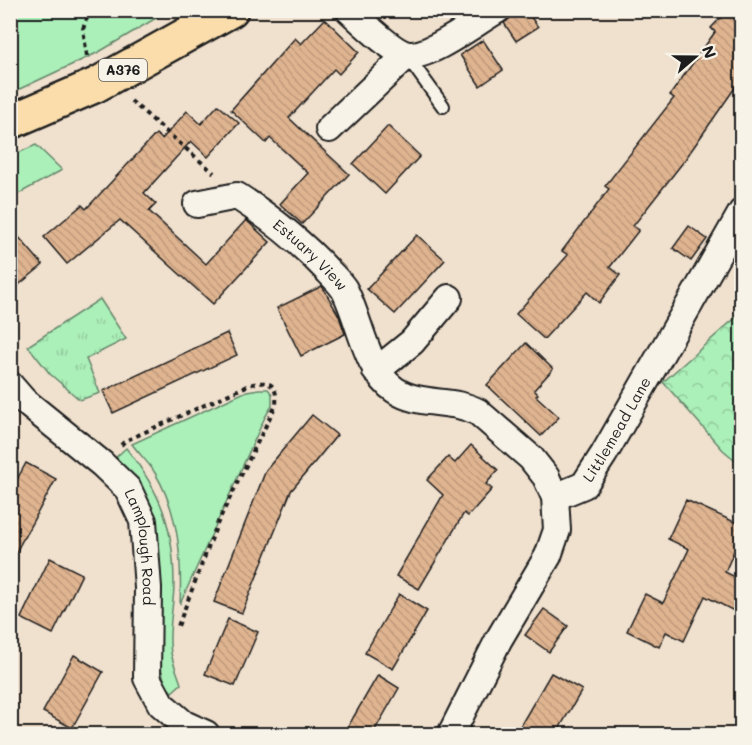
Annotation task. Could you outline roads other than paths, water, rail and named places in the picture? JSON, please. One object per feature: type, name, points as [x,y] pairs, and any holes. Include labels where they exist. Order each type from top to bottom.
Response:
[{"type":"highway","name":"A376","points":[[10,122],[96,85],[231,10]]},
{"type":"street","points":[[349,10],[388,44],[407,55],[426,53],[497,10]]},
{"type":"street","points":[[329,129],[407,55]]},
{"type":"street","name":"Estuary View","points":[[196,204],[237,196],[311,252],[343,288],[376,371],[395,391],[424,401],[468,407],[478,412],[531,458],[546,477],[555,497]]},
{"type":"street","name":"Littlemead Lane","points":[[555,497],[584,485],[604,454],[741,212]]},
{"type":"street","points":[[376,371],[412,342],[449,298]]},
{"type":"street","name":"Lamplough Road","points":[[10,385],[23,400],[102,464],[128,489],[144,521],[148,588],[147,678],[161,704],[184,724],[206,735]]},
{"type":"street","points":[[451,735],[499,639],[548,556],[557,530],[555,497]]},
{"type":"lane","points":[[407,55],[443,106]]}]
